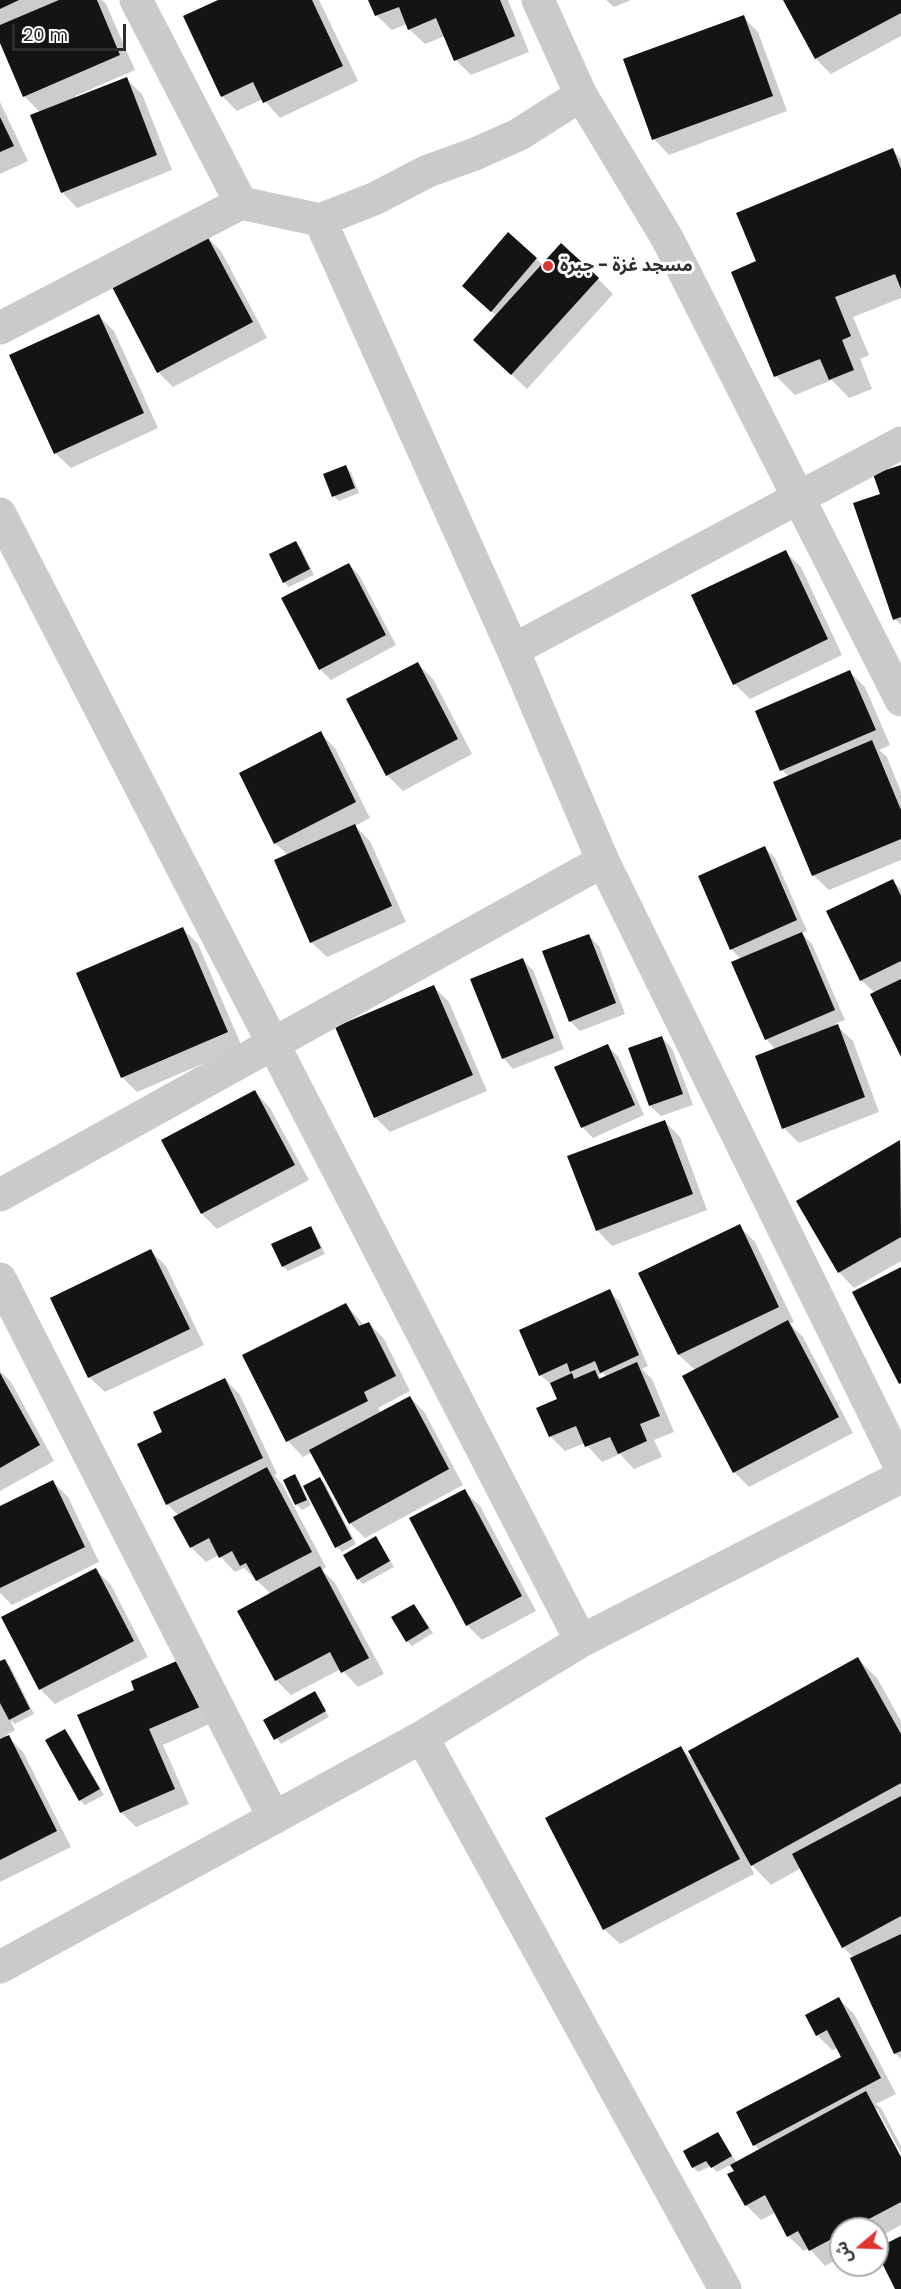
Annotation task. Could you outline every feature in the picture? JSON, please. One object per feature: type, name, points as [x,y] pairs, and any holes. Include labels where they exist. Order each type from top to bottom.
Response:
[{"type":"street","points":[[136,0],[241,203]]},
{"type":"street","points":[[538,0],[581,95],[667,238],[901,700]]},
{"type":"street","points":[[0,328],[241,203],[320,220],[374,199],[428,171],[518,135],[581,95]]},
{"type":"street","points":[[320,220],[513,650],[603,861],[901,1468]]},
{"type":"street","points":[[513,650],[901,443]]},
{"type":"street","points":[[0,514],[581,1641]]},
{"type":"street","points":[[0,1195],[603,861]]},
{"type":"street","points":[[0,1279],[274,1818]]},
{"type":"street","points":[[0,1967],[422,1737],[581,1641],[901,1478]]},
{"type":"street","points":[[422,1737],[725,2289]]},
{"type":"building","points":[[0,0],[19,0],[0,9]]},
{"type":"building","points":[[59,0],[97,0],[120,55],[23,97],[0,43],[0,25]]},
{"type":"building","points":[[218,0],[312,0],[343,66],[263,103],[253,82],[221,97],[183,16]]},
{"type":"building","points":[[368,0],[500,0],[515,36],[454,61],[436,18],[408,30],[399,7],[375,16]]},
{"type":"building","points":[[783,0],[901,0],[901,13],[815,59]]},
{"type":"building","points":[[744,15],[773,96],[652,140],[623,59]]},
{"type":"building","points":[[127,77],[157,155],[61,193],[30,115]]},
{"type":"building","points":[[0,117],[14,146],[0,152]]},
{"type":"building","points":[[893,148],[901,169],[901,289],[895,274],[835,297],[851,336],[842,340],[854,370],[829,380],[820,359],[774,377],[731,272],[756,261],[736,213]]},
{"type":"building","points":[[508,232],[537,258],[491,312],[462,286]]},
{"type":"building","points":[[206,234],[253,322],[157,373],[111,285]]},
{"type":"building","points":[[561,243],[599,278],[511,375],[473,340]]},
{"type":"building","points":[[99,314],[144,413],[54,454],[9,355]]},
{"type":"building","points":[[346,465],[355,488],[332,497],[323,474]]},
{"type":"building","points":[[901,465],[901,617],[893,620],[853,503],[880,494],[873,474]]},
{"type":"building","points":[[296,541],[310,569],[283,583],[269,554]]},
{"type":"building","points":[[786,550],[828,639],[733,685],[691,595]]},
{"type":"building","points":[[349,563],[386,635],[319,670],[281,598]]},
{"type":"building","points":[[418,662],[458,739],[386,776],[346,699]]},
{"type":"building","points":[[850,670],[876,730],[780,771],[755,711]]},
{"type":"building","points":[[321,731],[356,802],[274,844],[239,773]]},
{"type":"building","points":[[872,740],[901,810],[901,839],[812,876],[773,782]]},
{"type":"building","points":[[355,824],[392,906],[310,943],[274,860]]},
{"type":"building","points":[[765,846],[797,920],[730,950],[698,876]]},
{"type":"building","points":[[893,879],[901,896],[901,961],[860,981],[826,911]]},
{"type":"building","points":[[183,927],[228,1032],[121,1078],[76,973]]},
{"type":"building","points":[[802,932],[835,1010],[765,1040],[731,962]]},
{"type":"building","points":[[589,934],[616,1003],[569,1022],[542,951]]},
{"type":"building","points":[[523,958],[554,1038],[502,1059],[470,979]]},
{"type":"building","points":[[901,979],[901,1057],[870,994]]},
{"type":"building","points":[[434,985],[473,1075],[374,1118],[335,1027]]},
{"type":"building","points":[[838,1024],[865,1097],[782,1129],[755,1056]]},
{"type":"building","points":[[662,1036],[683,1094],[649,1106],[628,1048]]},
{"type":"building","points":[[608,1044],[635,1105],[581,1128],[554,1067]]},
{"type":"building","points":[[255,1090],[295,1165],[201,1214],[161,1140]]},
{"type":"building","points":[[665,1120],[693,1194],[596,1231],[567,1156]]},
{"type":"building","points":[[900,1140],[901,1237],[838,1273],[796,1201]]},
{"type":"building","points":[[740,1224],[779,1307],[678,1355],[638,1273]]},
{"type":"building","points":[[311,1226],[321,1248],[282,1267],[271,1244]]},
{"type":"building","points":[[151,1249],[190,1329],[88,1378],[50,1298]]},
{"type":"building","points":[[901,1267],[901,1383],[899,1384],[852,1292]]},
{"type":"building","points":[[610,1289],[639,1355],[600,1373],[595,1361],[570,1372],[567,1363],[539,1376],[519,1330]]},
{"type":"building","points":[[346,1303],[359,1326],[369,1322],[396,1376],[364,1392],[368,1401],[286,1442],[242,1355]]},
{"type":"building","points":[[788,1320],[839,1417],[733,1473],[682,1376]]},
{"type":"building","points":[[637,1362],[660,1416],[640,1424],[647,1441],[618,1454],[610,1437],[585,1447],[576,1426],[549,1437],[536,1408],[557,1399],[550,1383],[572,1373],[574,1379],[595,1370],[599,1379]]},
{"type":"building","points":[[0,1373],[40,1445],[0,1468]]},
{"type":"building","points":[[225,1378],[263,1458],[166,1505],[137,1444],[162,1432],[153,1412]]},
{"type":"building","points":[[410,1396],[449,1469],[349,1524],[309,1450]]},
{"type":"building","points":[[267,1467],[312,1552],[256,1581],[246,1563],[240,1566],[232,1551],[219,1558],[209,1538],[190,1548],[173,1517]]},
{"type":"building","points":[[295,1474],[307,1500],[295,1505],[283,1480]]},
{"type":"building","points":[[320,1477],[352,1539],[335,1548],[303,1486]]},
{"type":"building","points":[[53,1480],[85,1547],[0,1588],[0,1506]]},
{"type":"building","points":[[465,1489],[522,1596],[466,1626],[409,1518]]},
{"type":"building","points":[[376,1536],[390,1561],[357,1580],[343,1555]]},
{"type":"building","points":[[320,1566],[369,1658],[341,1673],[330,1652],[275,1681],[237,1611]]},
{"type":"building","points":[[96,1568],[134,1641],[39,1690],[1,1617]]},
{"type":"building","points":[[414,1604],[429,1628],[406,1642],[391,1617]]},
{"type":"building","points":[[858,1657],[901,1734],[901,1783],[751,1866],[688,1751]]},
{"type":"building","points":[[5,1659],[30,1709],[9,1720],[0,1703],[0,1661]]},
{"type":"building","points":[[179,1660],[200,1707],[149,1729],[175,1789],[120,1813],[77,1715],[134,1690],[131,1681]]},
{"type":"building","points":[[315,1691],[326,1711],[274,1740],[263,1720]]},
{"type":"building","points":[[65,1729],[100,1789],[79,1801],[45,1740]]},
{"type":"building","points":[[9,1735],[57,1831],[0,1860],[0,1739]]},
{"type":"building","points":[[681,1746],[740,1859],[603,1930],[545,1818]]},
{"type":"building","points":[[901,1796],[901,1916],[842,1948],[792,1854]]},
{"type":"building","points":[[901,1934],[901,2051],[894,2054],[850,1958]]},
{"type":"building","points":[[839,1997],[881,2078],[753,2146],[736,2112],[841,2057],[827,2030],[816,2036],[805,2015]]},
{"type":"building","points":[[866,2091],[901,2157],[901,2202],[873,2217],[829,2217],[829,2240],[809,2251],[798,2231],[787,2237],[765,2195],[745,2206],[727,2174],[734,2171],[730,2165]]},
{"type":"building","points":[[718,2132],[732,2156],[711,2168],[706,2161],[692,2168],[683,2151]]},
{"type":"building","points":[[901,2236],[901,2289],[895,2289],[889,2277],[889,2242]]},
{"type":"place","name":"مسجد غزة - جبرة","points":[[548,266]]}]
